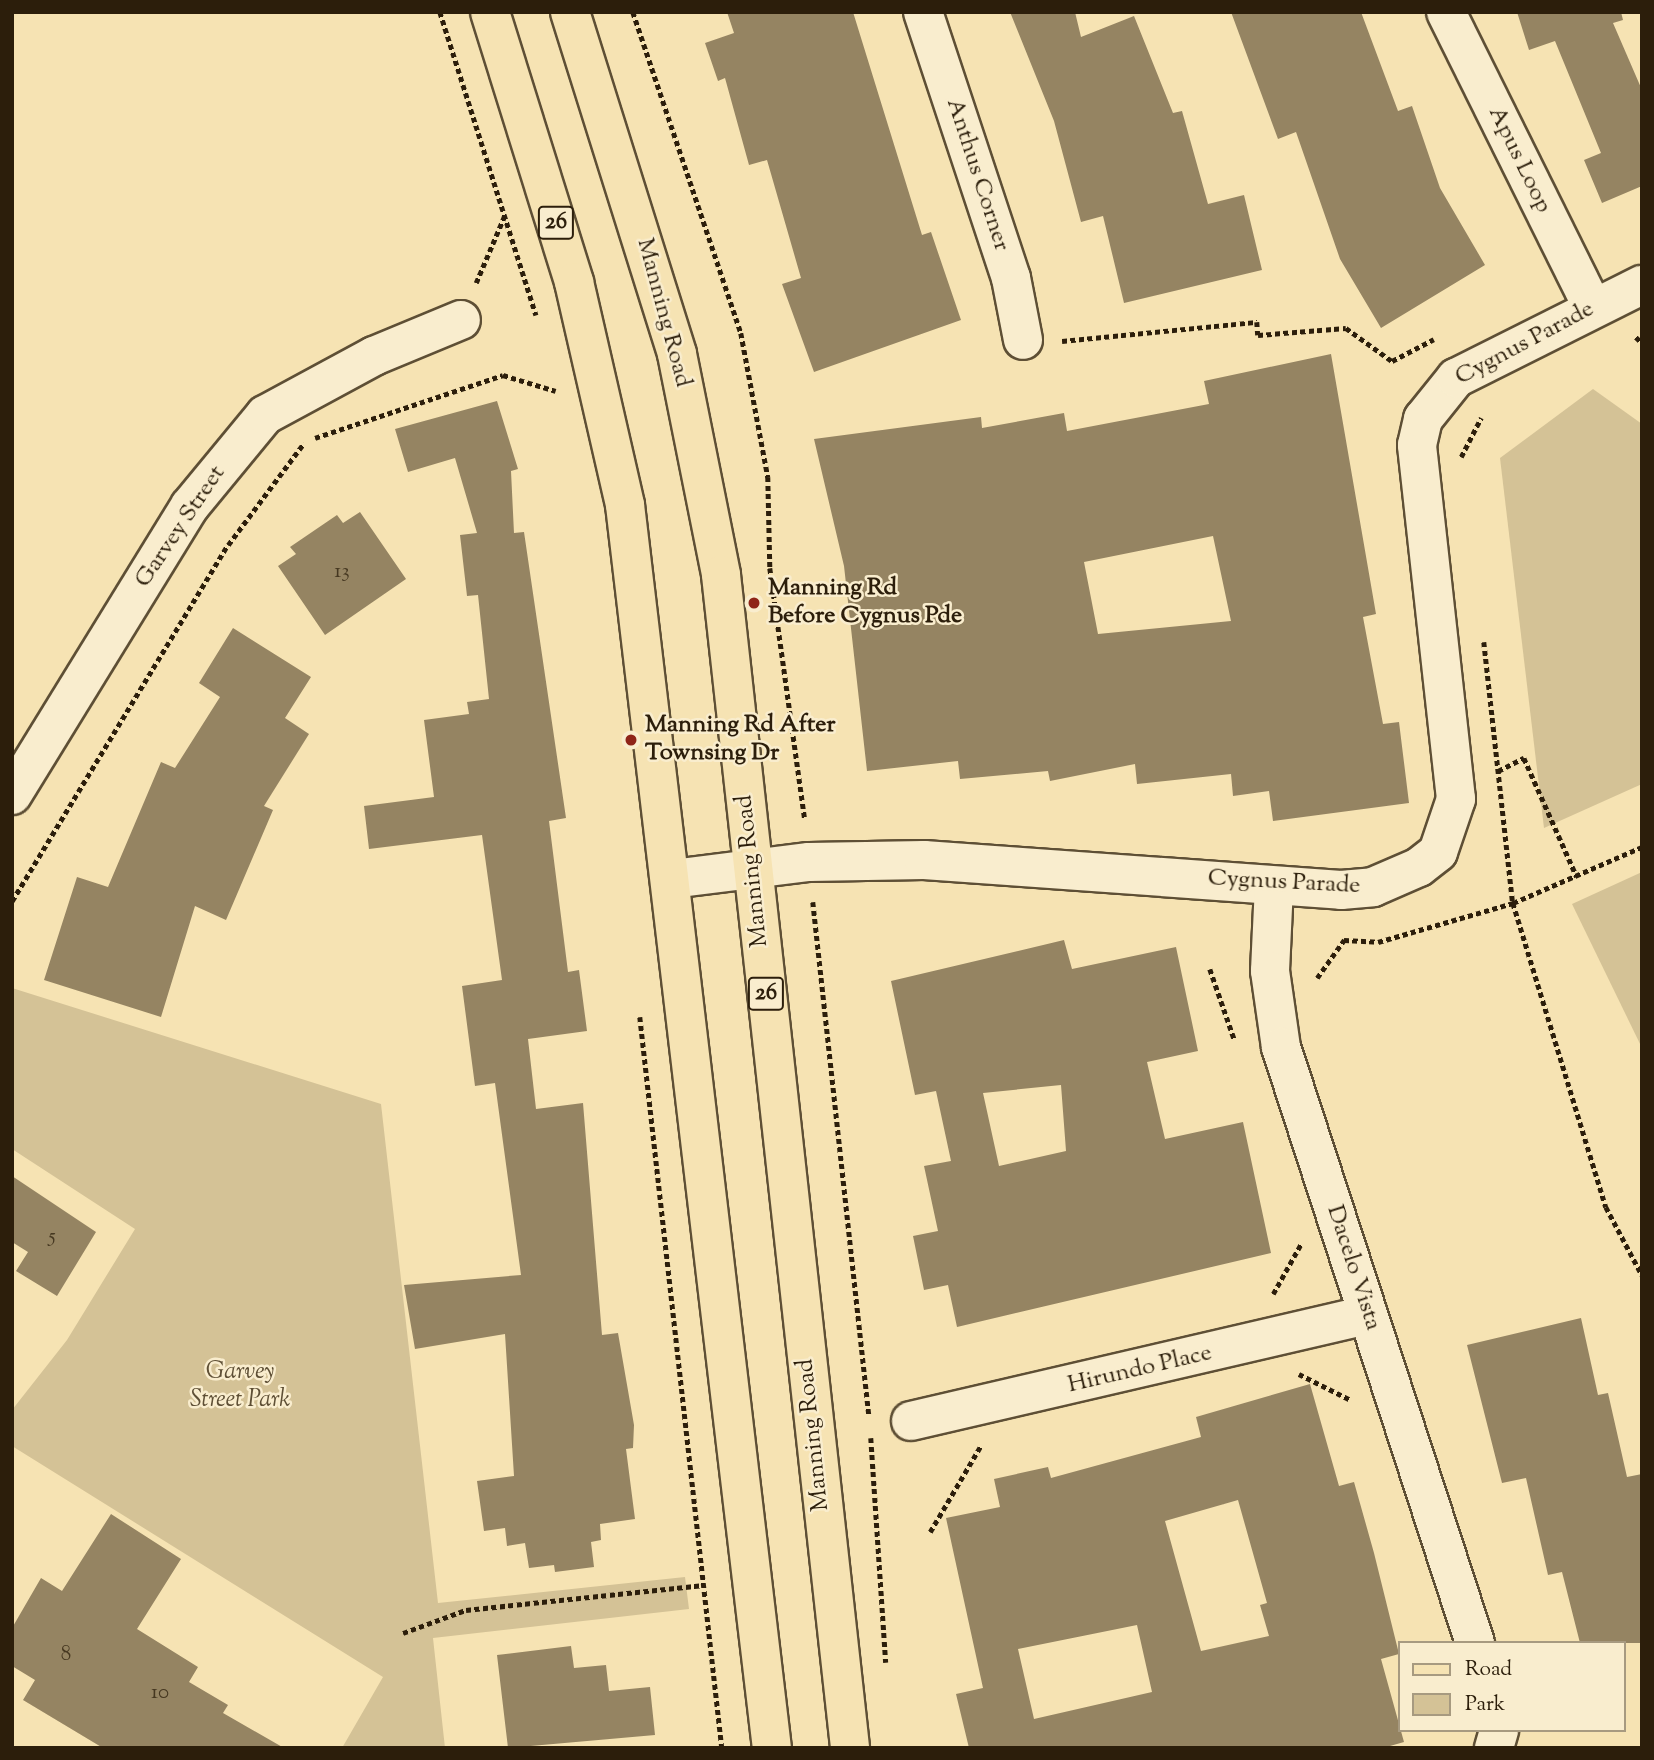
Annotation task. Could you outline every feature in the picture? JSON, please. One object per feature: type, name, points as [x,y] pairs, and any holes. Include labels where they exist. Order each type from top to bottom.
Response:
[{"type":"main road","name":"26","points":[[490,12],[574,282],[611,436],[637,580],[772,1748]]},
{"type":"main road","name":"Manning Road","points":[[570,12],[647,247],[701,464],[721,575],[850,1748]]},
{"type":"street","name":"Anthus Corner","points":[[923,12],[1011,278],[1023,340]]},
{"type":"street","name":"Apus Loop","points":[[1446,12],[1592,308]]},
{"type":"street","name":"Cygnus Parade","points":[[672,879],[837,861],[991,862],[1275,886],[1373,887],[1397,880],[1438,852],[1450,828],[1456,775],[1417,445],[1423,419],[1456,378],[1642,285]]},
{"type":"street","name":"Garvey Street","points":[[12,795],[190,506],[265,415],[374,356],[461,320]]},
{"type":"street","name":"Dacelo Vista","points":[[1275,886],[1273,1013],[1474,1641]]},
{"type":"street","name":"Hirundo Place","points":[[911,1421],[1278,1339],[1368,1315]]},
{"type":"path","points":[[440,12],[540,330]]},
{"type":"path","points":[[461,320],[505,216]]},
{"type":"path","points":[[1023,340],[1102,342],[1257,323],[1258,335],[1346,328],[1392,361],[1449,332]]},
{"type":"path","points":[[1625,342],[1638,336],[1642,344]]},
{"type":"path","points":[[12,901],[228,545],[304,442],[503,375],[560,393]]},
{"type":"path","points":[[556,380],[564,405]]},
{"type":"path","points":[[1461,467],[1484,412]]},
{"type":"path","points":[[1482,627],[1513,903],[1606,1207],[1642,1275]]},
{"type":"path","points":[[1498,771],[1524,758],[1577,877]]},
{"type":"path","points":[[1317,978],[1344,940],[1378,942],[1513,903],[1642,847]]},
{"type":"path","points":[[1210,969],[1237,1046]]},
{"type":"path","points":[[640,1013],[722,1748]]},
{"type":"path","points":[[1278,1339],[1269,1299],[1304,1239]]},
{"type":"path","points":[[930,1532],[980,1447],[993,1444]]},
{"type":"path","points":[[403,1633],[466,1610],[702,1585]]},
{"type":"green space","points":[[1593,389],[1642,424],[1642,784],[1544,828],[1500,458]]},
{"type":"green space","points":[[1642,872],[1642,1048],[1572,904]]},
{"type":"green space","name":"Garvey Street Park","points":[[12,988],[381,1104],[438,1603],[685,1577],[689,1609],[433,1638],[445,1748],[342,1748],[383,1677],[12,1446],[12,1410],[67,1340],[135,1229],[12,1149]]},
{"type":"building","points":[[727,12],[853,12],[922,235],[931,232],[961,320],[814,372],[782,284],[801,278],[767,160],[749,165],[725,78],[718,81],[705,43],[734,33]]},
{"type":"building","points":[[1010,12],[1075,12],[1081,37],[1134,16],[1173,113],[1182,111],[1208,204],[1244,195],[1262,270],[1124,303],[1103,216],[1081,222],[1054,121]]},
{"type":"building","points":[[1231,12],[1361,12],[1398,111],[1412,106],[1440,188],[1485,265],[1381,328],[1340,259],[1296,132],[1278,139]]},
{"type":"building","points":[[1517,12],[1621,12],[1623,20],[1613,23],[1642,90],[1642,186],[1602,203],[1584,160],[1601,153],[1555,41],[1529,50]]},
{"type":"building","points":[[1331,354],[1376,614],[1363,617],[1383,724],[1399,722],[1409,803],[1273,821],[1269,791],[1233,796],[1231,774],[1137,784],[1135,764],[1050,781],[1048,771],[960,779],[958,761],[867,771],[844,566],[814,439],[981,417],[982,428],[1064,413],[1067,431],[1209,404],[1204,381]],"holes":[[[1213,536],[1231,621],[1098,634],[1084,562]]]},
{"type":"building","points":[[497,401],[518,469],[511,471],[514,533],[524,532],[566,818],[549,821],[568,972],[579,970],[587,1031],[528,1039],[536,1109],[583,1103],[602,1335],[618,1333],[634,1425],[633,1448],[626,1449],[635,1519],[600,1524],[601,1540],[591,1542],[594,1567],[555,1572],[554,1565],[529,1568],[525,1543],[507,1546],[505,1528],[484,1531],[477,1481],[514,1476],[505,1334],[415,1349],[404,1285],[521,1275],[495,1083],[475,1086],[462,986],[502,980],[482,835],[369,849],[364,806],[434,797],[424,720],[469,714],[467,702],[489,699],[478,595],[467,596],[460,535],[477,533],[455,458],[408,472],[395,429]]},
{"type":"building","points":[[360,512],[406,579],[325,635],[278,566],[296,554],[290,547],[337,515],[343,523]]},
{"type":"building","points":[[233,628],[311,677],[285,718],[309,734],[264,806],[273,810],[226,920],[195,906],[161,1017],[44,980],[77,877],[108,887],[161,762],[175,768],[220,697],[199,683]]},
{"type":"building","points":[[1064,940],[1072,969],[1176,947],[1198,1051],[1147,1062],[1165,1139],[1243,1122],[1271,1253],[957,1327],[948,1285],[924,1290],[913,1236],[938,1231],[924,1166],[951,1161],[936,1091],[915,1095],[891,981]],"holes":[[[1061,1085],[1066,1151],[999,1166],[983,1093]]]},
{"type":"building","points":[[12,1176],[96,1232],[57,1296],[16,1271],[28,1252],[12,1242]]},
{"type":"building","points":[[1581,1318],[1598,1395],[1608,1393],[1627,1477],[1642,1474],[1642,1643],[1579,1641],[1562,1572],[1548,1575],[1526,1478],[1502,1483],[1467,1345]]},
{"type":"building","points":[[1310,1384],[1339,1486],[1354,1482],[1374,1553],[1398,1650],[1398,1654],[1381,1659],[1398,1720],[1398,1732],[1401,1732],[1404,1742],[1383,1748],[969,1748],[956,1694],[983,1688],[946,1518],[1000,1507],[994,1479],[1048,1467],[1051,1478],[1201,1437],[1196,1417]],"holes":[[[1238,1500],[1267,1603],[1260,1605],[1269,1636],[1201,1651],[1165,1521]],[[1137,1625],[1152,1692],[1034,1719],[1018,1649]]]},
{"type":"building","points":[[111,1514],[181,1559],[137,1629],[198,1667],[189,1682],[228,1705],[223,1713],[284,1748],[103,1748],[23,1700],[35,1680],[12,1666],[12,1628],[41,1578],[62,1591]]},
{"type":"building","points":[[571,1646],[574,1668],[606,1665],[609,1691],[650,1687],[655,1735],[508,1748],[497,1655]]},
{"type":"place","name":"Manning Rd Before Cygnus Pde","points":[[754,603]]},
{"type":"place","name":"Manning Rd After Townsing Dr","points":[[631,740]]}]
